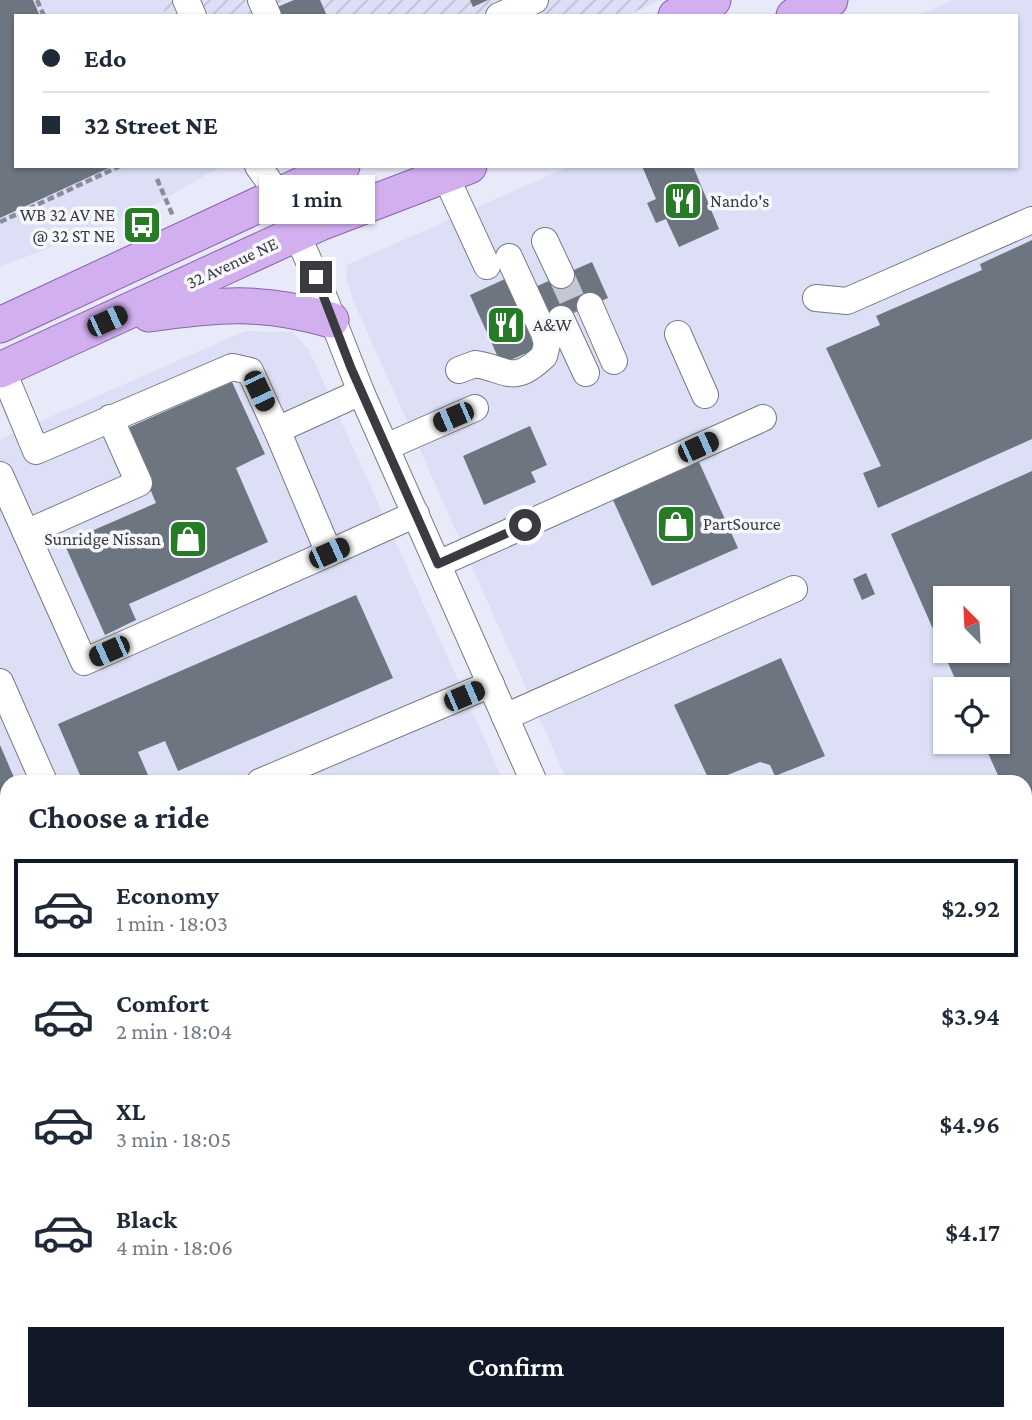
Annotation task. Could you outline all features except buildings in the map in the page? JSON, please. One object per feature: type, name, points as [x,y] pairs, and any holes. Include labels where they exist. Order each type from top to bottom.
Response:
[{"type":"main road","points":[[798,14],[830,0]]},
{"type":"main road","points":[[0,325],[338,168]]},
{"type":"main road","name":"32 Avenue NE","points":[[1,370],[296,234],[458,171]]},
{"type":"main road","points":[[107,321],[206,306],[274,306],[331,320]]},
{"type":"street","points":[[504,14],[535,0]]},
{"type":"street","points":[[259,168],[279,195],[316,277],[361,392],[531,775]]},
{"type":"street","points":[[458,171],[526,249],[560,276]]},
{"type":"street","points":[[816,298],[847,301],[1032,220]]},
{"type":"street","points":[[459,370],[475,364],[506,375],[536,363],[544,356],[547,344],[526,249]]},
{"type":"street","points":[[576,312],[600,367]]},
{"type":"street","points":[[678,334],[719,438]]},
{"type":"street","points":[[0,468],[232,367],[250,371],[329,553]]},
{"type":"street","points":[[1,370],[36,451]]},
{"type":"street","points":[[277,430],[361,392]]},
{"type":"street","points":[[386,447],[475,408]]},
{"type":"street","points":[[26,533],[138,483],[110,418]]},
{"type":"street","points":[[438,564],[763,418]]},
{"type":"street","points":[[0,475],[84,662],[416,514]]},
{"type":"street","points":[[505,717],[794,589]]},
{"type":"street","points":[[0,682],[41,775]]},
{"type":"street","points":[[276,775],[491,684]]},
{"type":"path","points":[[0,222],[112,168]]},
{"type":"path","points":[[157,179],[176,223]]},
{"type":"shaded area","points":[[0,0],[159,0],[165,14],[14,14],[14,168],[218,168],[143,211],[0,267]]},
{"type":"shaded area","points":[[159,0],[660,0],[630,14],[165,14]]},
{"type":"shaded area","points":[[953,0],[1032,0],[1032,775],[565,775],[353,300],[346,276],[347,265],[565,168],[1018,168],[1018,14],[922,14]]},
{"type":"shaded area","points":[[245,331],[293,332],[309,350],[501,775],[0,775],[0,439]]},
{"type":"tunnel","points":[[561,275],[577,311]]},
{"type":"place","name":"Nando's","points":[[683,201]]},
{"type":"place","name":"WB 32 AV NE @ 32 ST NE","points":[[142,225]]},
{"type":"place","name":"A&W","points":[[506,325]]},
{"type":"place","name":"PartSource","points":[[676,524]]},
{"type":"place","name":"Sunridge Nissan","points":[[188,539]]},
{"type":"route","points":[[316,277],[351,368],[438,564],[525,525]]}]
